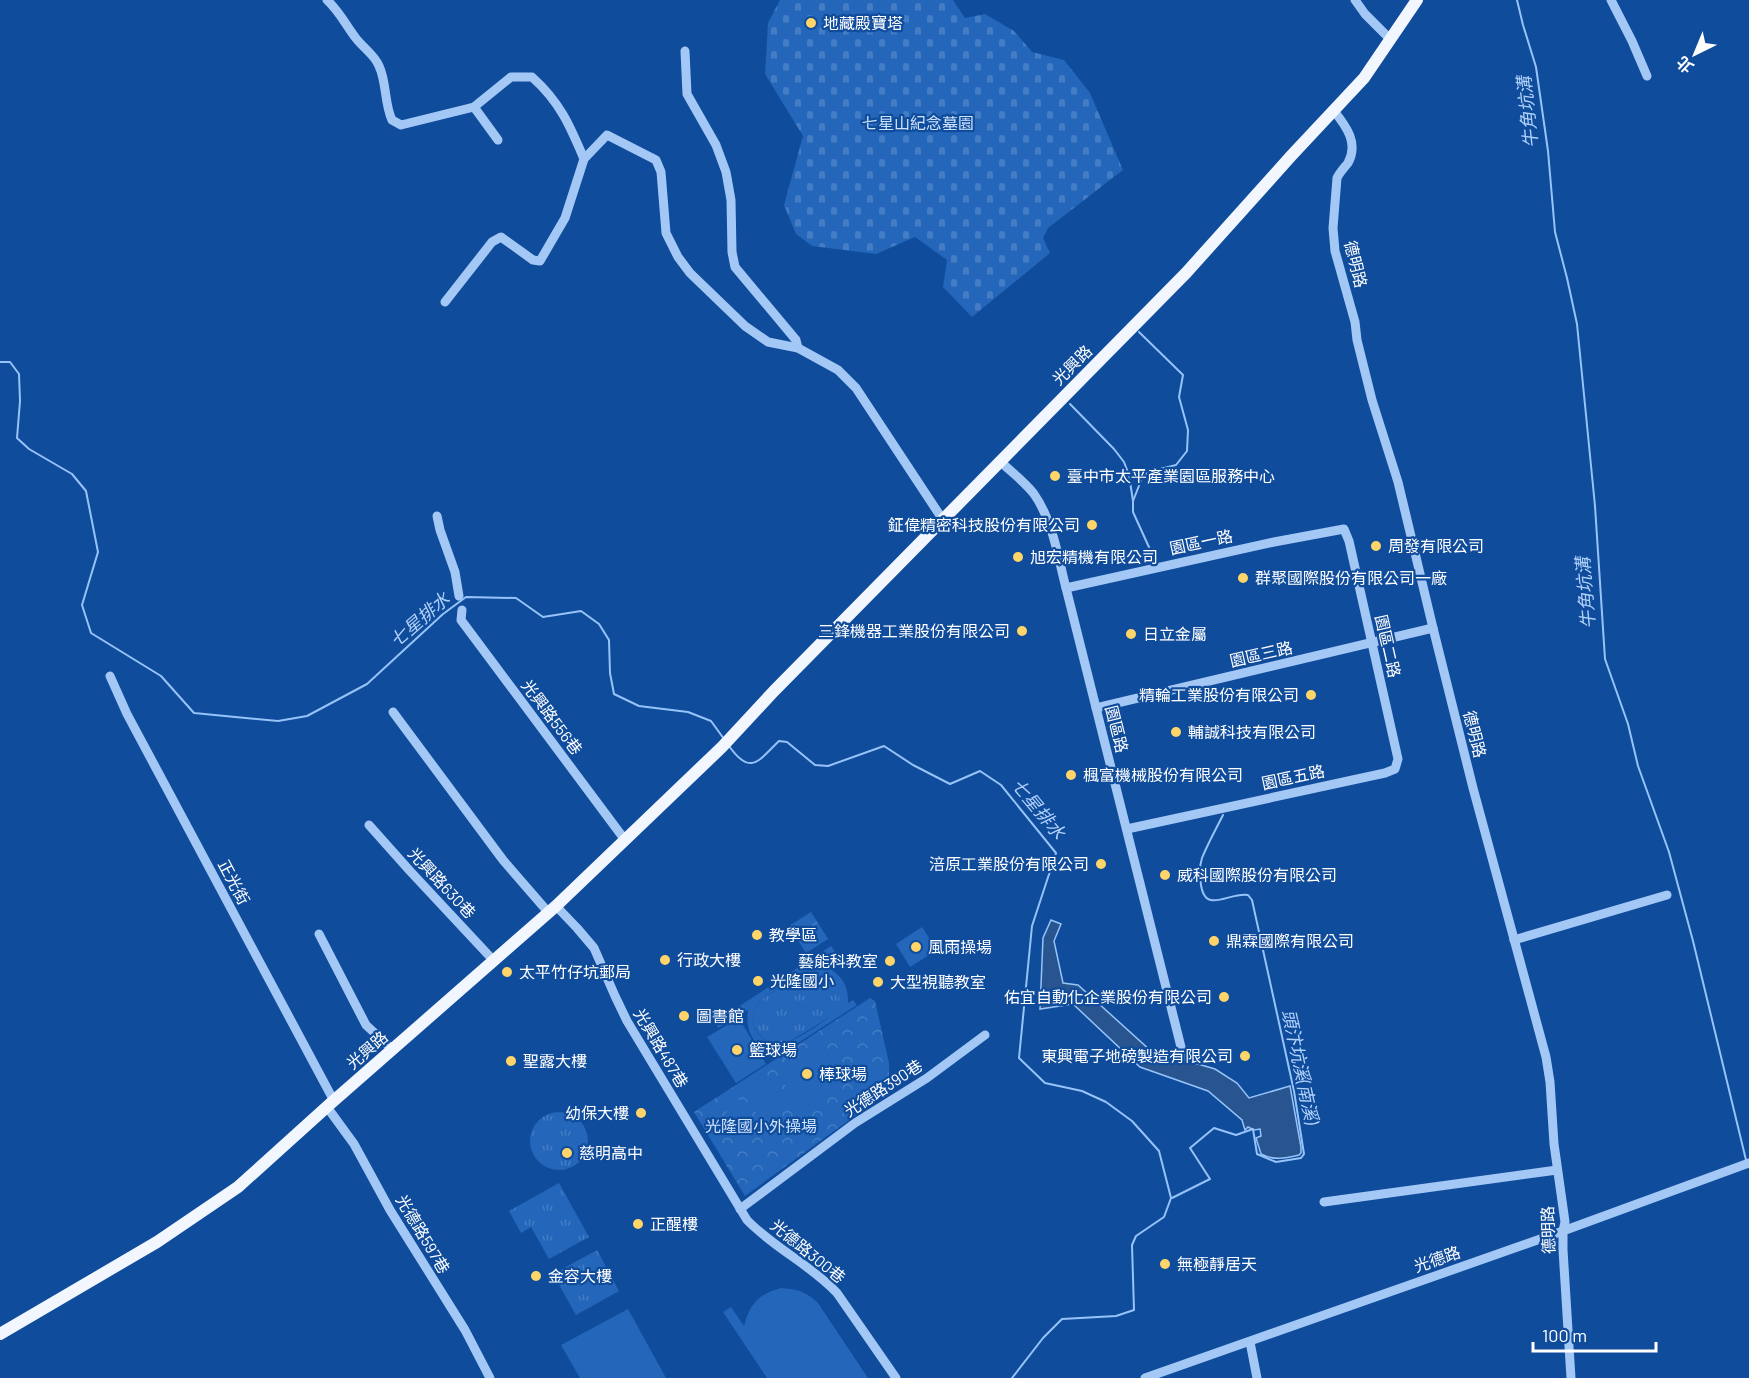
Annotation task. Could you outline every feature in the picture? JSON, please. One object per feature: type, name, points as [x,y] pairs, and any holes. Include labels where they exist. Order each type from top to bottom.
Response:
[{"type":"main road","name":"光興路","points":[[0,1334],[157,1242],[238,1187],[552,909],[722,747],[774,691],[1186,273],[1364,78],[1417,0]]},
{"type":"street","points":[[327,0],[333,5],[356,39],[379,64],[387,110],[392,120],[401,125],[474,107],[511,77],[532,77],[543,87],[566,117],[584,159]]},
{"type":"street","points":[[1355,0],[1390,40]]},
{"type":"street","points":[[1611,0],[1647,76]]},
{"type":"street","points":[[685,51],[687,94],[716,145],[726,172],[731,200],[732,252],[735,267],[796,340],[798,348]]},
{"type":"street","points":[[474,107],[498,140]]},
{"type":"street","name":"德明路","points":[[1334,111],[1346,126],[1352,148],[1347,165],[1337,178],[1335,251],[1355,322],[1357,340],[1372,400],[1398,482],[1432,628],[1546,1057],[1554,1144],[1565,1222],[1563,1231],[1571,1378]]},
{"type":"street","points":[[445,302],[498,237],[533,260],[540,261],[565,218],[584,159],[607,135],[656,160],[661,172],[666,233],[678,257],[690,273],[745,326],[768,342],[798,348],[838,370],[856,388],[943,520]]},
{"type":"street","name":"園區路","points":[[1000,461],[1032,492],[1050,531],[1183,1055]]},
{"type":"street","points":[[437,516],[455,572],[459,596]]},
{"type":"street","name":"園區一路","points":[[1066,588],[1274,542],[1344,529]]},
{"type":"street","name":"園區二路","points":[[1344,529],[1349,541],[1398,759],[1395,769]]},
{"type":"street","name":"光興路556巷","points":[[462,610],[461,620],[625,840]]},
{"type":"street","name":"園區三路","points":[[1096,708],[1432,628]]},
{"type":"street","name":"正光街","points":[[110,676],[127,714],[263,966],[330,1104]]},
{"type":"street","name":"光興路487巷","points":[[393,712],[503,860],[552,909],[577,928],[594,948],[622,1012],[740,1209]]},
{"type":"street","name":"園區五路","points":[[1127,829],[1395,769]]},
{"type":"street","name":"光興路630巷","points":[[369,825],[494,960]]},
{"type":"street","points":[[1514,940],[1667,895]]},
{"type":"street","points":[[319,934],[366,1025],[393,1050]]},
{"type":"street","name":"光德路390巷","points":[[740,1209],[855,1123],[927,1078],[985,1035]]},
{"type":"street","name":"光德路597巷","points":[[330,1104],[390,1210],[465,1330],[490,1378]]},
{"type":"street","name":"光德路","points":[[1145,1378],[1749,1164]]},
{"type":"street","points":[[1324,1202],[1557,1170]]},
{"type":"street","name":"光德路300巷","points":[[740,1209],[758,1231],[827,1282],[896,1378]]},
{"type":"street","points":[[1250,1342],[1257,1378]]},
{"type":"green space","name":"七星山紀念墓園","points":[[780,0],[953,0],[965,18],[985,14],[1014,31],[1032,52],[1064,60],[1090,93],[1123,170],[1048,228],[1043,238],[1050,253],[972,317],[943,287],[947,260],[915,237],[876,254],[812,246],[796,234],[784,205],[803,136],[765,74],[768,23]]},
{"type":"green space","points":[[811,912],[828,939],[806,953],[789,926]]},
{"type":"green space","name":"風雨操場","points":[[922,927],[937,950],[910,967],[896,944]]},
{"type":"green space","points":[[831,946],[835,951],[819,963],[841,978],[848,995],[848,1003],[853,1000],[857,1005],[784,1052],[766,1050],[754,1041],[748,1027],[748,1010],[718,1028],[715,1022]],"holes":[[[809,970],[820,973],[834,983],[839,993],[838,1003],[832,1013],[812,1029],[780,1047],[772,1044],[759,1034],[755,1027],[753,1013],[763,998]]]},
{"type":"green space","points":[[810,970],[823,974],[834,983],[839,991],[839,1005],[822,1022],[780,1047],[772,1044],[764,1039],[755,1027],[753,1013],[757,1005],[763,998]]},
{"type":"green space","name":"光隆國小外操場","points":[[870,998],[875,1001],[889,1063],[889,1083],[867,1107],[745,1196],[694,1112]]},
{"type":"green space","name":"籃球場","points":[[739,1018],[766,1064],[736,1083],[707,1037]]},
{"type":"green space","name":"棒球場","points":[[817,1041],[833,1061],[836,1077],[826,1095],[800,1109],[776,1071]]},
{"type":"green space","name":"籃球場","points":[[763,1074],[783,1107],[761,1120],[741,1089]]},
{"type":"green space","name":"籃球場","points":[[736,1095],[753,1124],[739,1132],[722,1104]]},
{"type":"green space","points":[[553,1112],[565,1112],[580,1120],[588,1135],[588,1147],[580,1162],[565,1170],[553,1170],[538,1162],[530,1147],[530,1135],[538,1120]]},
{"type":"green space","points":[[559,1183],[589,1237],[549,1259],[531,1227],[521,1233],[509,1211]]},
{"type":"green space","points":[[597,1250],[619,1291],[576,1315],[553,1274]]},
{"type":"green space","points":[[781,1288],[801,1292],[818,1303],[868,1378],[767,1378],[723,1312],[731,1307],[744,1326],[749,1311],[756,1301],[767,1293]]},
{"type":"green space","points":[[628,1309],[666,1378],[580,1378],[561,1345]]},
{"type":"shaded area","points":[[1051,920],[1061,924],[1054,941],[1063,983],[1078,985],[1150,1050],[1215,1069],[1237,1083],[1249,1098],[1290,1086],[1301,1153],[1280,1158],[1271,1158],[1261,1154],[1256,1138],[1261,1136],[1260,1129],[1254,1130],[1248,1127],[1245,1130],[1242,1120],[1208,1091],[1140,1067],[1073,1004],[1040,1009],[1043,938]]},
{"type":"waterway","name":"牛角坑溝","points":[[1517,0],[1536,67],[1548,151],[1555,232],[1577,324],[1595,506],[1605,659],[1628,724],[1638,766],[1669,852],[1746,1160]]},
{"type":"waterway","name":"頭汴坑溪(南溪)","points":[[1133,501],[1142,478],[1148,472],[1176,465],[1187,451],[1188,430],[1179,397],[1183,375],[1139,332]]},
{"type":"waterway","name":"七星排水","points":[[0,362],[10,362],[19,374],[20,401],[17,438],[29,449],[72,474],[86,491],[98,552],[82,605],[91,633],[161,676],[194,713],[278,721],[307,716],[367,684],[443,614],[466,597],[516,598],[543,617],[581,611],[599,624],[609,640],[610,673],[614,694],[639,706],[688,712],[711,721],[724,739]]},
{"type":"waterway","name":"頭汴坑溪(南溪)","points":[[1070,404],[1124,462],[1129,475],[1133,512],[1153,556]]},
{"type":"waterway","name":"七星排水","points":[[729,746],[743,761],[749,763],[760,759],[779,741],[787,742],[815,765],[828,766],[884,746],[913,765],[950,784],[980,771],[1001,785],[1056,853],[1032,926],[1019,1058],[1045,1083],[1082,1091],[1106,1102],[1132,1121],[1159,1151],[1171,1198],[1164,1217],[1136,1236],[1132,1245],[1134,1310],[1116,1316],[1062,1319],[1043,1338],[1012,1378]]},
{"type":"waterway","name":"頭汴坑溪(南溪)","points":[[1172,1198],[1210,1179],[1190,1148],[1214,1128],[1236,1135],[1253,1129],[1257,1154],[1276,1162],[1301,1158],[1304,1154],[1294,1091],[1252,900],[1248,895],[1211,900],[1207,898],[1202,888],[1200,875],[1202,858],[1223,815]]},
{"type":"place","name":"地藏殿寶塔","points":[[811,23]]},
{"type":"place","name":"臺中市太平產業園區服務中心","points":[[1055,476]]},
{"type":"place","name":"鉦偉精密科技股份有限公司","points":[[1092,525]]},
{"type":"place","name":"周發有限公司","points":[[1376,546]]},
{"type":"place","name":"旭宏精機有限公司","points":[[1018,557]]},
{"type":"place","name":"群聚國際股份有限公司一廠","points":[[1243,578]]},
{"type":"place","name":"三鋒機器工業股份有限公司","points":[[1022,631]]},
{"type":"place","name":"日立金屬","points":[[1131,634]]},
{"type":"place","name":"精輪工業股份有限公司","points":[[1311,695]]},
{"type":"place","name":"輔誠科技有限公司","points":[[1176,732]]},
{"type":"place","name":"楓富機械股份有限公司","points":[[1071,775]]},
{"type":"place","name":"涪原工業股份有限公司","points":[[1101,864]]},
{"type":"place","name":"威科國際股份有限公司","points":[[1165,875]]},
{"type":"place","name":"教學區","points":[[757,935]]},
{"type":"place","name":"鼎霖國際有限公司","points":[[1214,941]]},
{"type":"place","name":"風雨操場","points":[[916,947]]},
{"type":"place","name":"行政大樓","points":[[665,960]]},
{"type":"place","name":"藝能科教室","points":[[890,961]]},
{"type":"place","name":"太平竹仔坑郵局","points":[[507,972]]},
{"type":"place","name":"光隆國小","points":[[758,981]]},
{"type":"place","name":"大型視聽教室","points":[[878,982]]},
{"type":"place","name":"佑宜自動化企業股份有限公司","points":[[1224,997]]},
{"type":"place","name":"圖書館","points":[[684,1016]]},
{"type":"place","name":"籃球場","points":[[737,1050]]},
{"type":"place","name":"東興電子地磅製造有限公司","points":[[1245,1056]]},
{"type":"place","name":"聖露大樓","points":[[511,1061]]},
{"type":"place","name":"棒球場","points":[[807,1074]]},
{"type":"place","name":"幼保大樓","points":[[641,1113]]},
{"type":"place","name":"慈明高中","points":[[567,1153]]},
{"type":"place","name":"正醒樓","points":[[638,1224]]},
{"type":"place","name":"無極靜居天","points":[[1165,1264]]},
{"type":"place","name":"金容大樓","points":[[536,1276]]}]
